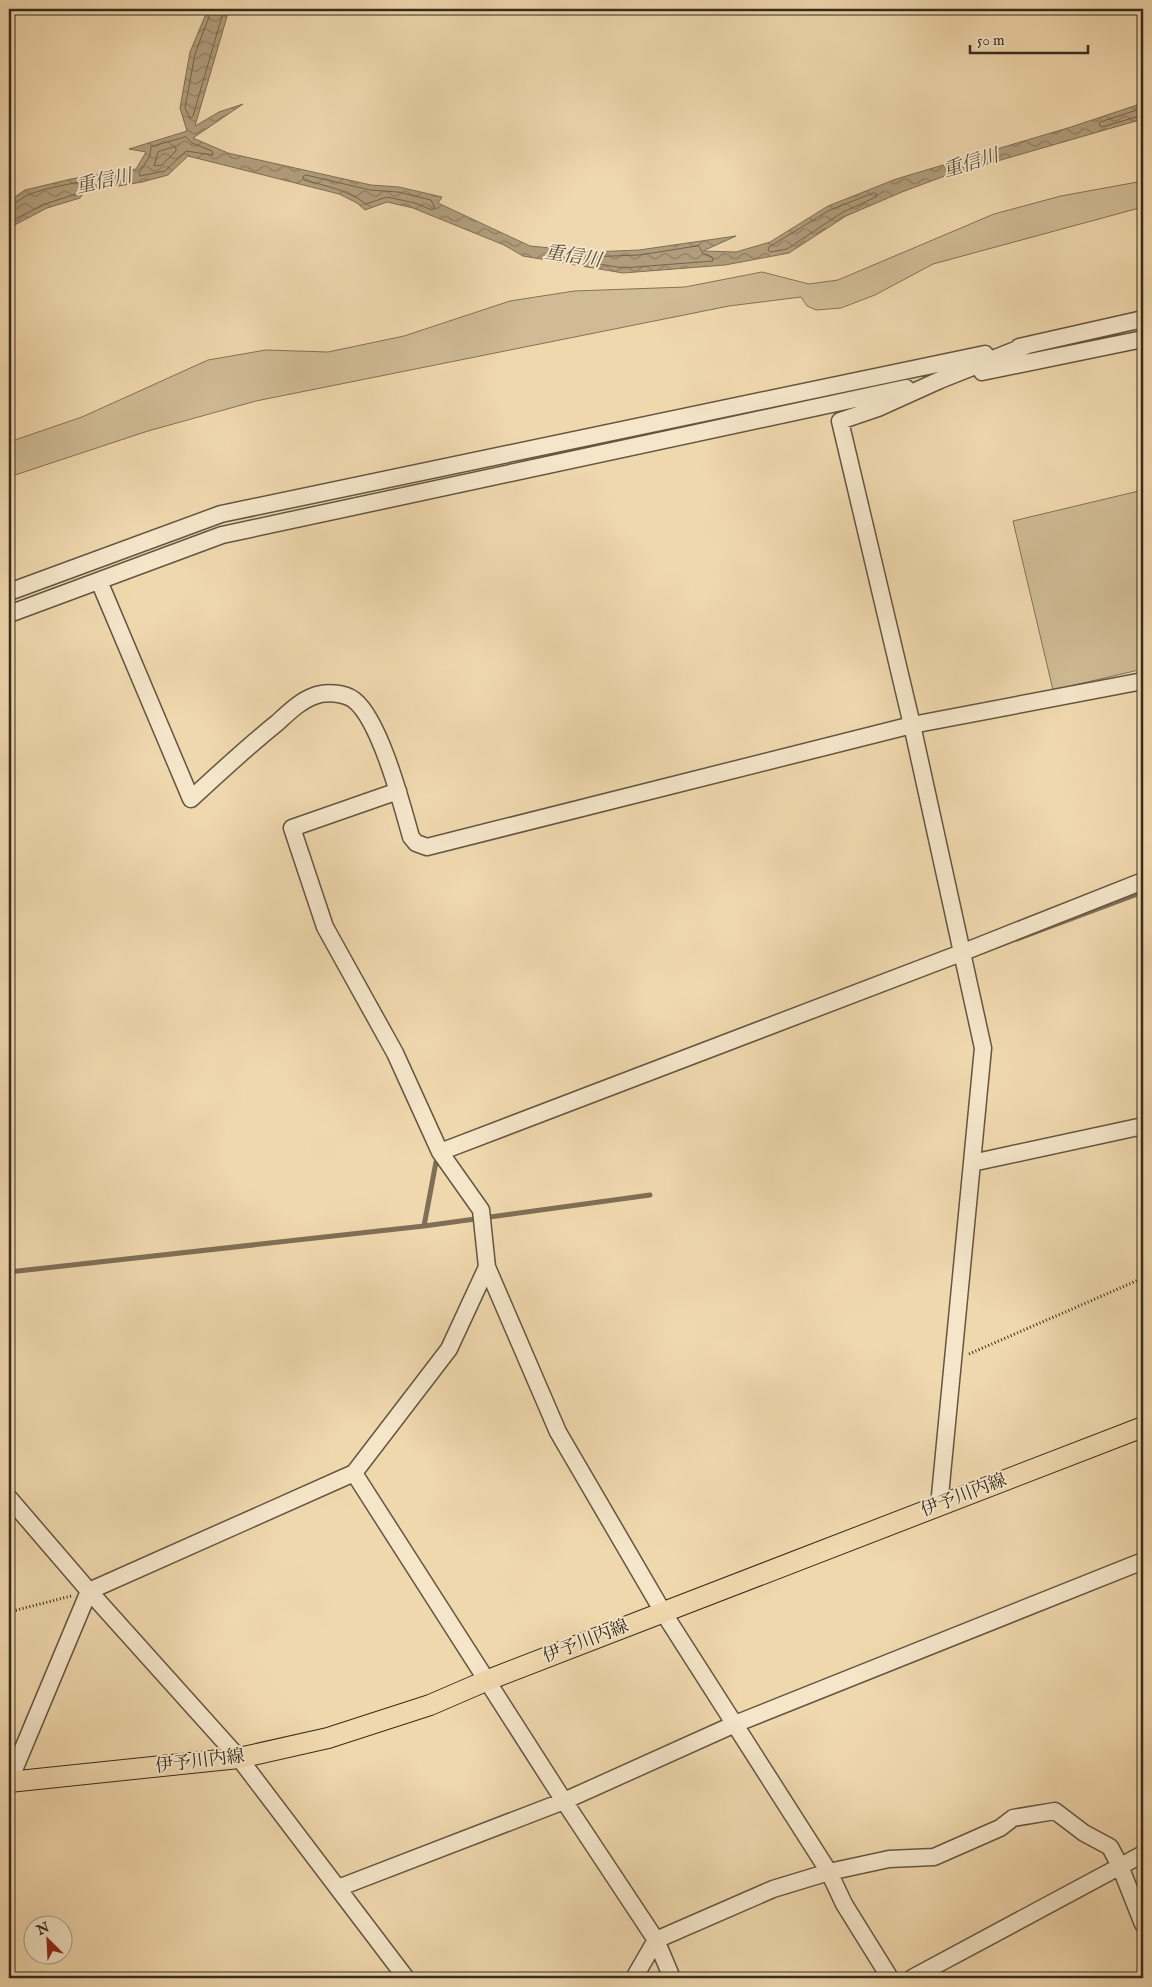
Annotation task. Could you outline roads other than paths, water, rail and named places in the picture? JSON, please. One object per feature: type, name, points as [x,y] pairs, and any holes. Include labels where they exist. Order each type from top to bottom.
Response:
[{"type":"main road","name":"伊予川内線","points":[[9,1782],[239,1758],[328,1738],[430,1704],[1143,1426]]},
{"type":"street","points":[[9,592],[221,514],[1028,345],[1143,319]]},
{"type":"street","points":[[9,614],[222,535],[940,380],[1143,339]]},
{"type":"street","points":[[939,1506],[983,1048],[912,725],[840,421],[878,408],[940,380],[1028,345]]},
{"type":"street","points":[[99,581],[191,799],[255,740],[292,710],[313,696],[327,693],[354,699],[367,715],[398,791],[411,837],[416,844],[427,848],[912,725],[1143,681]]},
{"type":"street","points":[[398,791],[292,828],[325,927],[394,1053],[440,1152],[481,1210],[487,1267],[558,1432],[663,1612],[829,1872],[844,1904],[890,1978]]},
{"type":"street","points":[[440,1152],[961,953],[1143,881]]},
{"type":"street","points":[[972,1163],[1143,1126]]},
{"type":"street","points":[[9,1782],[89,1591],[354,1473],[449,1349],[487,1267]]},
{"type":"street","points":[[354,1473],[564,1801],[656,1940],[672,1978]]},
{"type":"street","points":[[9,1498],[89,1591],[239,1758],[406,1978]]},
{"type":"street","points":[[338,1888],[564,1801],[735,1724],[1143,1561]]},
{"type":"street","points":[[634,1978],[656,1940],[773,1889],[829,1872],[889,1859],[934,1857],[1000,1828],[1013,1818],[1055,1810],[1084,1833],[1110,1847],[1120,1866],[1143,1924]]},
{"type":"street","points":[[912,1978],[1143,1854]]},
{"type":"water","name":"重信川","points":[[208,9],[231,9],[228,13],[195,126],[219,112],[243,104],[193,138],[228,153],[371,185],[399,187],[442,197],[438,203],[530,246],[592,252],[639,250],[736,236],[703,251],[736,252],[770,242],[828,206],[896,179],[1071,127],[1143,103],[1143,119],[942,177],[846,216],[789,253],[725,265],[623,273],[523,256],[504,245],[413,208],[387,202],[365,210],[357,203],[339,194],[188,156],[168,175],[142,182],[84,192],[80,198],[47,208],[9,228],[9,201],[25,190],[71,179],[136,169],[146,152],[129,149],[187,131],[180,108],[190,52]]},
{"type":"waterway","points":[[1017,939],[1143,892]]},
{"type":"waterway","points":[[9,1272],[424,1226],[436,1162],[442,1159]]},
{"type":"waterway","points":[[424,1226],[650,1195]]}]
